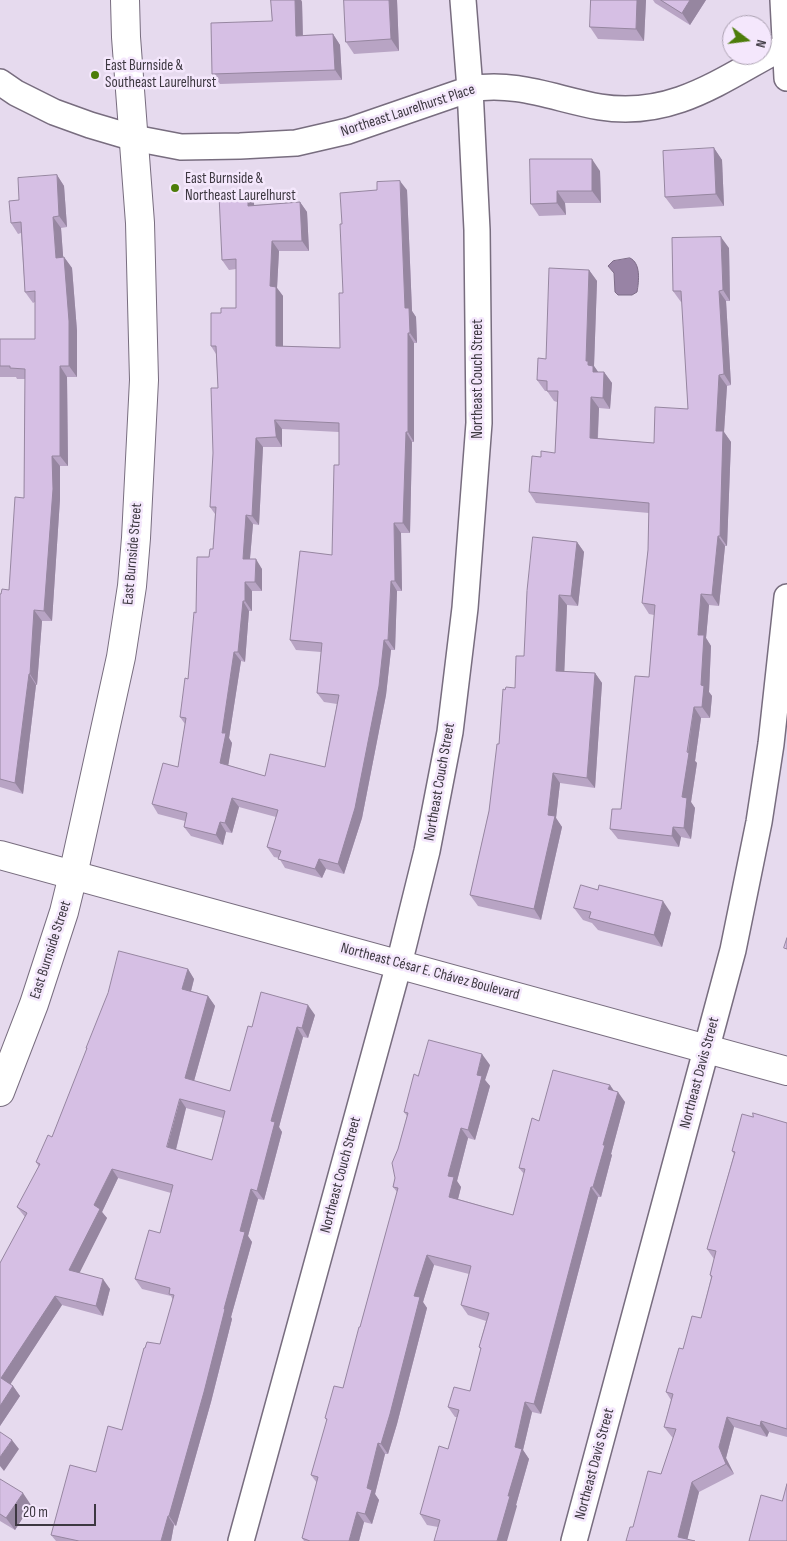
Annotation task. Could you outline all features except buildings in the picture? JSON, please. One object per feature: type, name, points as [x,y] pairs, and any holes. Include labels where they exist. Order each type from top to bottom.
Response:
[{"type":"main road","name":"East Burnside Street","points":[[0,1092],[34,1004],[64,912],[122,657],[132,586],[144,380],[140,223],[125,0]]},
{"type":"main road","name":"Northeast César E. Chávez Boulevard","points":[[0,855],[787,1070]]},
{"type":"street","name":"Northeast Couch Street","points":[[241,1541],[399,964],[427,851],[450,732],[466,608],[479,423],[477,230],[464,0]]},
{"type":"street","points":[[783,0],[787,78]]},
{"type":"street","name":"Northeast Laurelhurst Place","points":[[0,82],[16,93],[54,112],[90,126],[134,138],[181,147],[240,146],[296,142],[348,131],[470,89],[488,86],[510,86],[601,107],[634,110],[664,106],[699,93],[786,46]]},
{"type":"street","name":"Northeast Davis Street","points":[[574,1541],[733,950],[759,822],[771,744],[787,598]]},
{"type":"shaded area","points":[[630,258],[634,260],[638,268],[637,292],[632,295],[618,295],[615,292],[614,273],[608,266],[613,261]]},
{"type":"place","name":"East Burnside & Southeast Laurelhurst","points":[[95,75]]},
{"type":"place","name":"East Burnside & Northeast Laurelhurst","points":[[175,188]]}]
